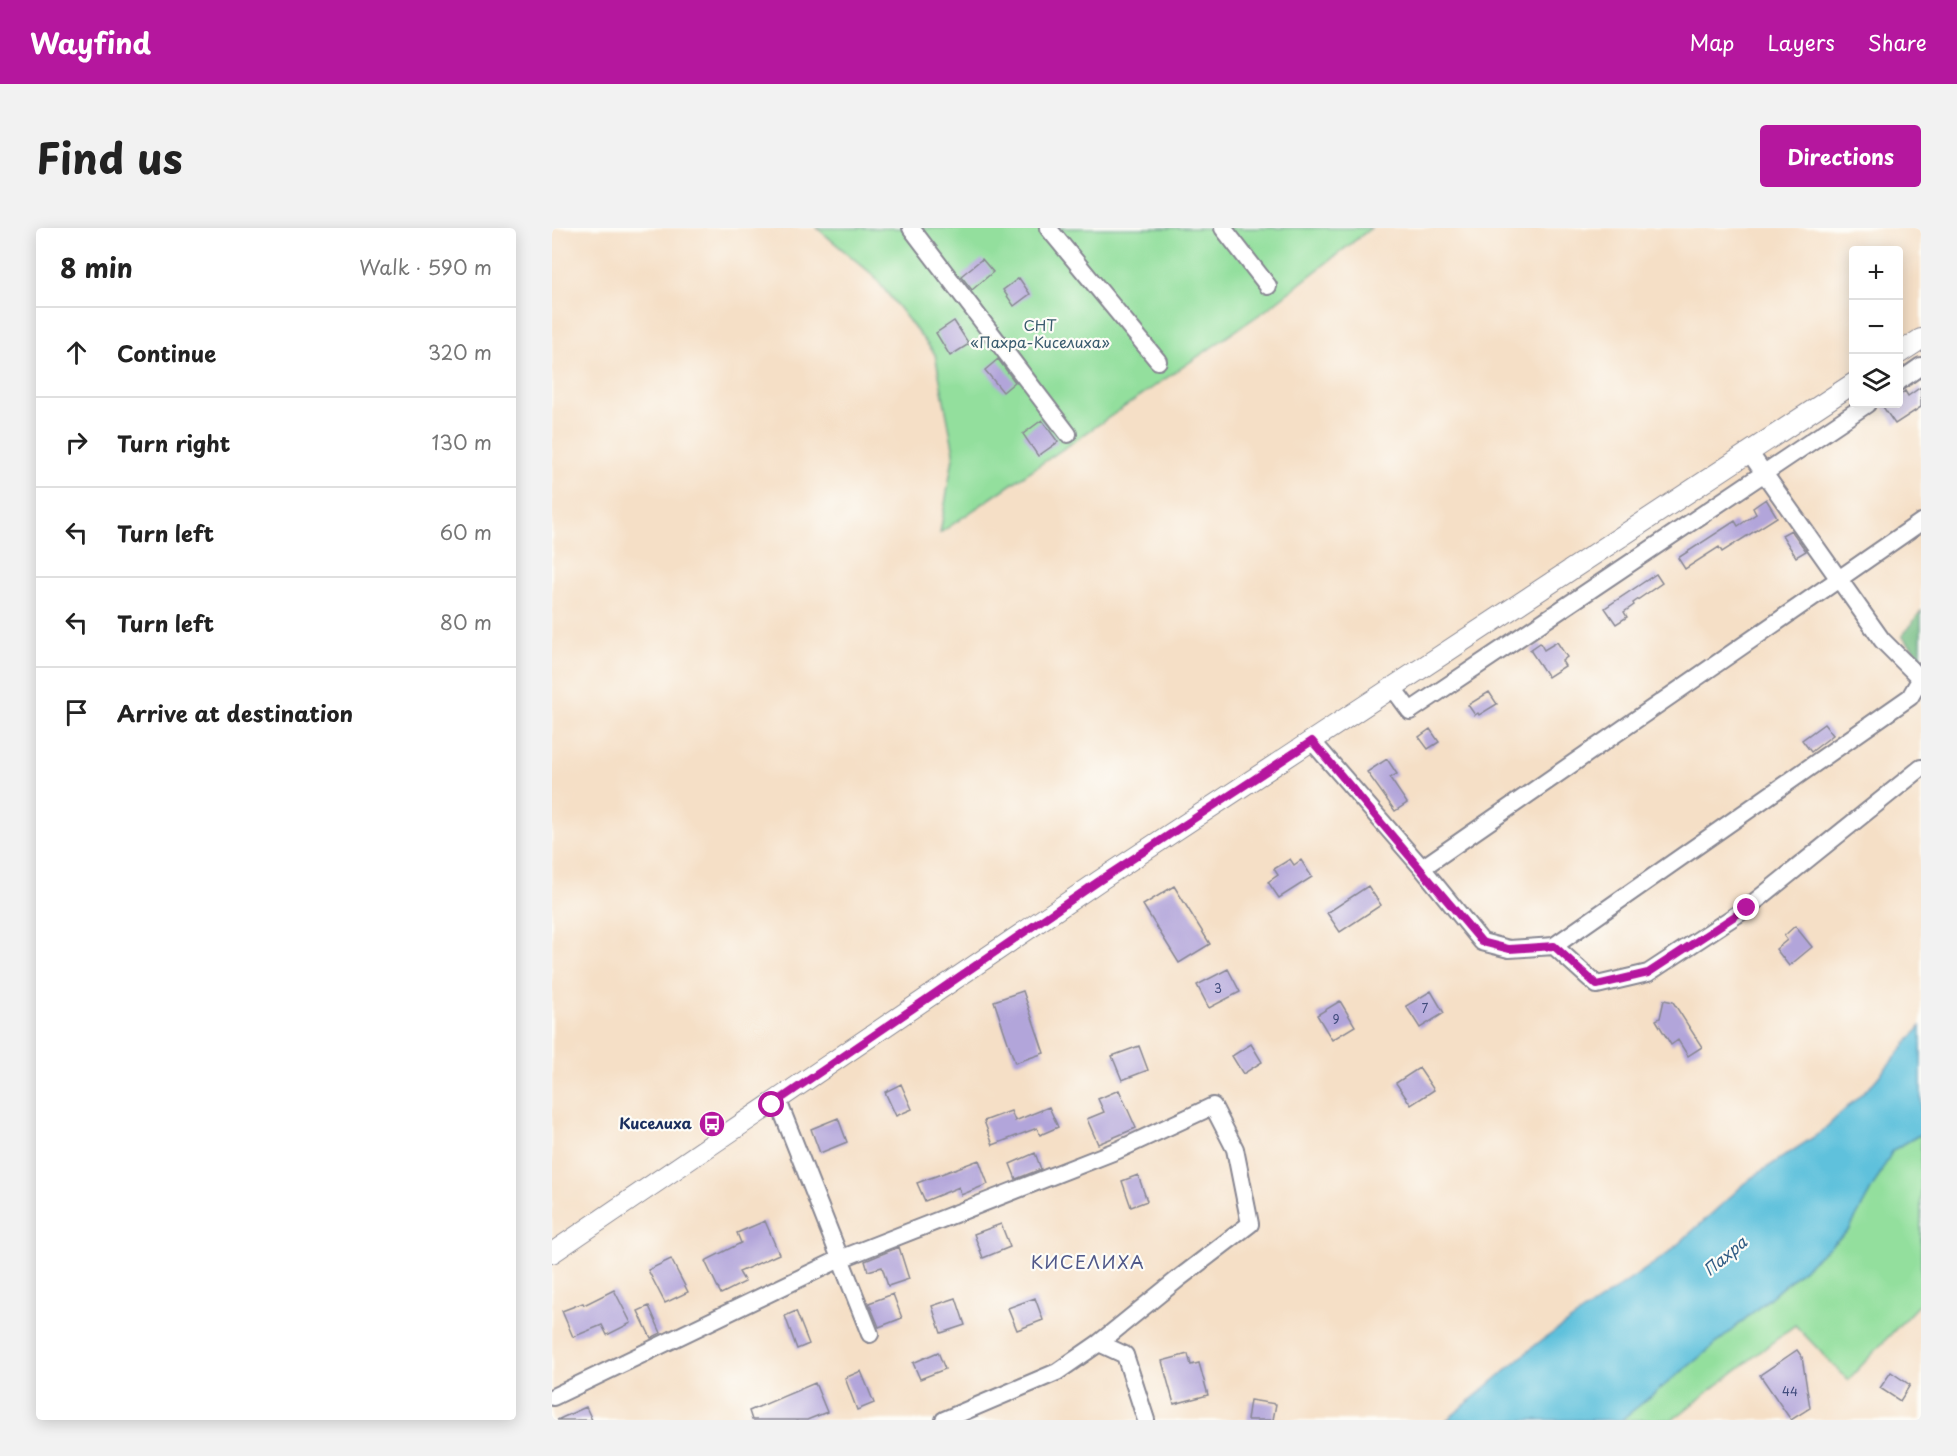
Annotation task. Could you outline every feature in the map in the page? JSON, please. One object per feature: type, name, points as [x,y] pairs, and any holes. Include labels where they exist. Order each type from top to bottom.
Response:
[{"type":"street","points":[[911,228],[1068,434]]},
{"type":"street","points":[[1048,228],[1158,361]]},
{"type":"street","points":[[1223,228],[1268,286]]},
{"type":"street","points":[[1903,351],[1921,339]]},
{"type":"street","points":[[1903,379],[1921,366]]},
{"type":"street","points":[[552,1254],[1099,881],[1849,386]]},
{"type":"street","points":[[1393,688],[1410,711],[1861,408]]},
{"type":"street","points":[[1312,741],[1422,868],[1482,942],[1509,949],[1554,946],[1910,697],[1921,679],[1882,640],[1749,452]]},
{"type":"street","points":[[1422,868],[1921,522]]},
{"type":"street","points":[[1554,946],[1597,985],[1648,973],[1747,908],[1921,768]]},
{"type":"street","points":[[778,1101],[870,1334]]},
{"type":"street","points":[[554,1396],[840,1259],[1118,1150],[1213,1106],[1235,1149],[1250,1224],[1099,1344],[1057,1372],[944,1420]]},
{"type":"street","points":[[1099,1344],[1125,1355],[1146,1420]]},
{"type":"green space","name":"СНТ «Пахра-Киселиха»","points":[[817,228],[1371,228],[1266,310],[940,533],[954,452],[935,354],[873,275]]},
{"type":"green space","points":[[1921,611],[1921,657],[1902,636]]},
{"type":"green space","points":[[1921,1134],[1921,1302],[1848,1380],[1795,1325],[1672,1420],[1621,1420],[1711,1348],[1849,1230],[1893,1150]]},
{"type":"water","name":"Пахра","points":[[1921,1026],[1921,1134],[1893,1150],[1849,1230],[1711,1348],[1621,1420],[1447,1420],[1538,1343],[1666,1255],[1751,1178],[1820,1133],[1874,1082]]},
{"type":"building","points":[[982,259],[993,272],[972,290],[961,276]]},
{"type":"building","points":[[1019,278],[1030,294],[1014,306],[1003,290]]},
{"type":"building","points":[[954,321],[969,344],[950,356],[936,333]]},
{"type":"building","points":[[998,359],[1015,382],[1003,392],[985,370]]},
{"type":"building","points":[[1921,387],[1921,407],[1895,424],[1884,408],[1903,408],[1903,393],[1905,391],[1908,396]]},
{"type":"building","points":[[1042,420],[1058,442],[1038,456],[1023,434]]},
{"type":"building","points":[[1766,499],[1777,517],[1722,552],[1719,547],[1685,569],[1678,558],[1735,521],[1738,526],[1756,514],[1753,508]]},
{"type":"building","points":[[1791,530],[1806,551],[1796,557],[1782,535]]},
{"type":"building","points":[[1656,574],[1662,583],[1633,603],[1634,605],[1624,612],[1627,617],[1616,624],[1605,608]]},
{"type":"building","points":[[1557,642],[1567,657],[1562,661],[1565,666],[1548,677],[1530,650],[1540,643],[1544,650]]},
{"type":"building","points":[[1489,692],[1497,704],[1475,715],[1468,705]]},
{"type":"building","points":[[1824,724],[1833,735],[1811,752],[1802,740]]},
{"type":"building","points":[[1430,729],[1439,742],[1428,749],[1419,737]]},
{"type":"building","points":[[1387,759],[1397,774],[1390,778],[1407,803],[1395,811],[1367,772]]},
{"type":"building","points":[[1290,859],[1294,865],[1301,860],[1312,877],[1279,898],[1268,882],[1278,875],[1274,869]]},
{"type":"building","points":[[1174,886],[1210,944],[1179,963],[1143,905]]},
{"type":"building","points":[[1368,886],[1381,905],[1340,932],[1327,913]]},
{"type":"building","points":[[1795,926],[1812,947],[1789,966],[1776,949],[1787,940],[1784,936]]},
{"type":"building","points":[[1228,969],[1240,992],[1209,1008],[1197,985]]},
{"type":"building","points":[[1023,991],[1044,1053],[1015,1063],[994,1001]]},
{"type":"building","points":[[1431,991],[1444,1013],[1420,1028],[1406,1006]]},
{"type":"building","points":[[1664,1000],[1673,1002],[1702,1047],[1688,1056],[1678,1040],[1671,1045],[1656,1020],[1660,1018]]},
{"type":"building","points":[[1340,1001],[1355,1026],[1332,1040],[1317,1015]]},
{"type":"building","points":[[1251,1044],[1262,1062],[1243,1074],[1232,1056]]},
{"type":"building","points":[[1139,1046],[1148,1070],[1122,1080],[1112,1056]]},
{"type":"building","points":[[1419,1068],[1434,1090],[1411,1105],[1396,1083]]},
{"type":"building","points":[[901,1084],[912,1109],[896,1116],[885,1092]]},
{"type":"building","points":[[1119,1090],[1136,1128],[1098,1144],[1087,1119],[1104,1112],[1098,1099]]},
{"type":"building","points":[[1049,1107],[1058,1127],[1040,1135],[1037,1128],[993,1145],[984,1121],[1011,1111],[1015,1121]]},
{"type":"building","points":[[838,1118],[847,1142],[820,1153],[811,1129]]},
{"type":"building","points":[[1035,1153],[1041,1169],[1016,1179],[1010,1164]]},
{"type":"building","points":[[979,1160],[988,1184],[961,1195],[959,1187],[925,1201],[917,1183]]},
{"type":"building","points":[[1138,1175],[1147,1201],[1131,1207],[1122,1181]]},
{"type":"building","points":[[765,1221],[779,1254],[739,1272],[745,1282],[721,1294],[705,1261],[741,1243],[737,1233]]},
{"type":"building","points":[[1001,1224],[1010,1247],[983,1258],[974,1234]]},
{"type":"building","points":[[899,1247],[909,1279],[888,1286],[882,1267],[868,1271],[865,1261]]},
{"type":"building","points":[[671,1259],[688,1292],[665,1303],[648,1270]]},
{"type":"building","points":[[614,1290],[631,1323],[607,1335],[602,1325],[573,1337],[562,1311],[583,1303],[584,1305]]},
{"type":"building","points":[[893,1294],[902,1318],[879,1327],[869,1303]]},
{"type":"building","points":[[956,1298],[965,1325],[941,1333],[932,1306]]},
{"type":"building","points":[[1035,1298],[1043,1320],[1017,1330],[1008,1308]]},
{"type":"building","points":[[649,1306],[661,1333],[651,1338],[638,1311]]},
{"type":"building","points":[[796,1311],[809,1344],[797,1349],[785,1316]]},
{"type":"building","points":[[1797,1350],[1802,1357],[1810,1408],[1791,1420],[1760,1375]]},
{"type":"building","points":[[938,1352],[945,1369],[920,1379],[913,1363]]},
{"type":"building","points":[[1188,1354],[1191,1365],[1199,1363],[1208,1395],[1174,1404],[1162,1361]]},
{"type":"building","points":[[861,1371],[874,1403],[857,1410],[845,1378]]},
{"type":"building","points":[[1891,1372],[1910,1385],[1900,1401],[1880,1388]]},
{"type":"building","points":[[815,1383],[827,1412],[807,1420],[752,1420],[749,1411]]},
{"type":"building","points":[[1250,1400],[1276,1404],[1273,1420],[1247,1420]]},
{"type":"building","points":[[586,1407],[592,1420],[557,1420]]},
{"type":"place","name":"Киселиха","points":[[712,1124]]},
{"type":"district","name":"КИСЕЛИХА","points":[[1088,1263]]},
{"type":"route","points":[[772,1105],[1099,881],[1312,741],[1422,868],[1482,942],[1509,949],[1554,946],[1597,985],[1648,973],[1747,908]]}]
